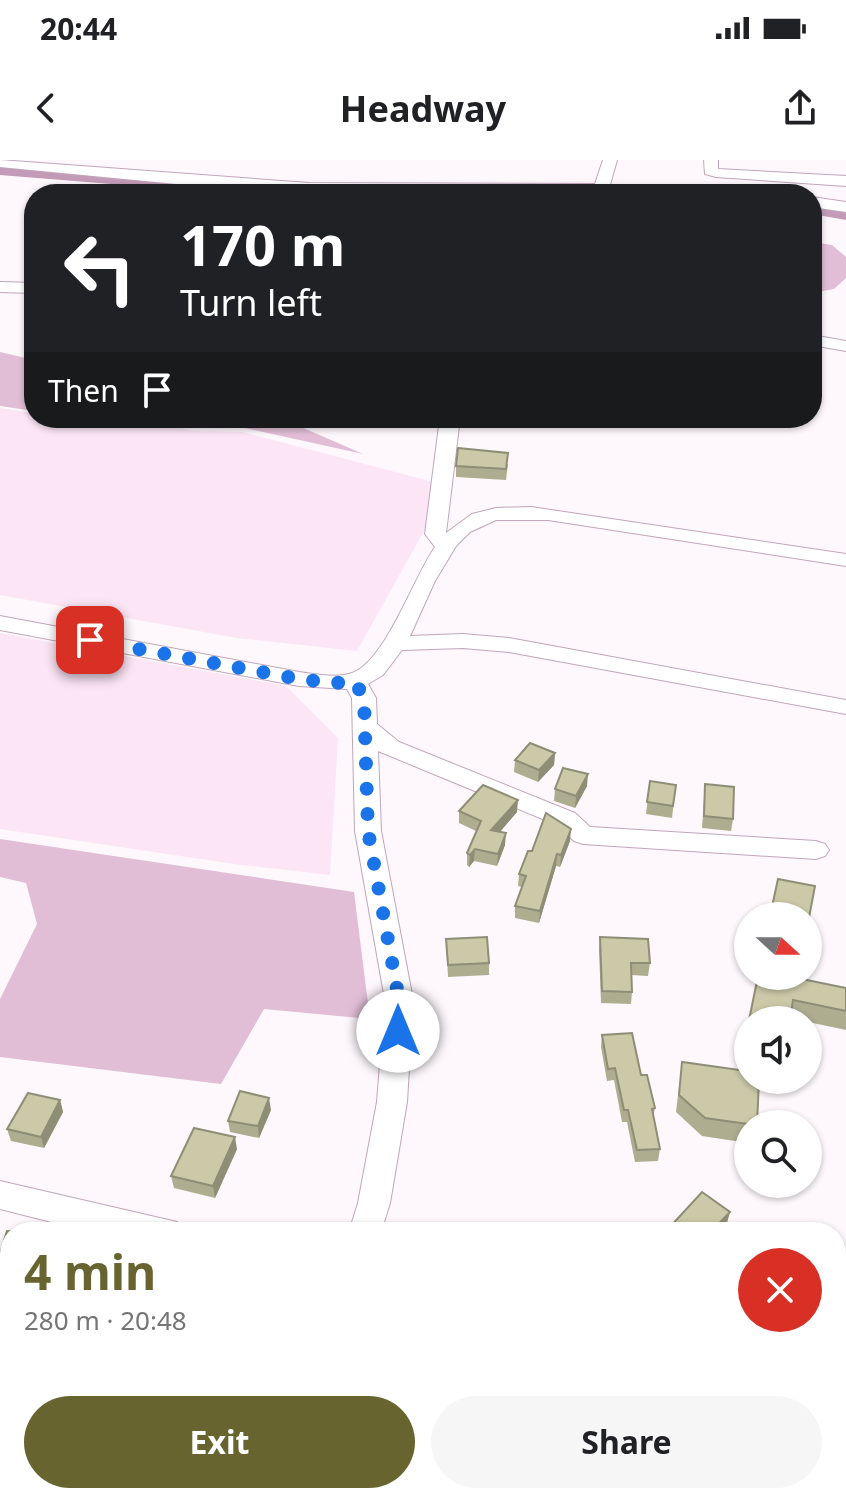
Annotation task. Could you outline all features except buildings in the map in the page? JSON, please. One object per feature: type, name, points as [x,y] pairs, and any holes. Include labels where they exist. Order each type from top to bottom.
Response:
[{"type":"street","points":[[118,184],[137,160]]},
{"type":"street","points":[[602,184],[610,160]]},
{"type":"street","points":[[711,160],[710,171],[716,173],[846,181]]},
{"type":"street","points":[[0,163],[112,184]]},
{"type":"street","points":[[822,203],[846,207]]},
{"type":"street","points":[[0,287],[24,288]]},
{"type":"street","points":[[822,342],[846,346]]},
{"type":"street","points":[[446,547],[435,534],[449,428]]},
{"type":"street","points":[[0,623],[299,679],[355,682],[373,674],[396,643],[432,568],[446,547],[459,529],[479,518],[509,512],[598,520],[846,560]]},
{"type":"street","points":[[396,643],[463,641],[509,645],[846,707]]},
{"type":"street","points":[[355,682],[364,698],[368,831],[399,1000],[392,1102],[368,1222]]},
{"type":"street","points":[[363,725],[390,748],[566,819],[583,835],[816,850]]},
{"type":"street","points":[[0,1195],[106,1222]]},
{"type":"shaded area","points":[[822,244],[832,245],[846,257],[846,278],[834,289],[822,291]]},
{"type":"shaded area","points":[[0,352],[24,358],[24,410],[0,406]]},
{"type":"shaded area","points":[[0,408],[24,412],[24,428],[182,428],[243,432],[437,483],[424,531],[357,651],[237,638],[0,595]]},
{"type":"shaded area","points":[[245,428],[304,428],[363,454]]},
{"type":"shaded area","points":[[0,633],[286,686],[338,738],[330,875],[0,829]]},
{"type":"shaded area","points":[[0,839],[354,892],[370,1019],[264,1009],[221,1084],[0,1057],[0,999],[37,924],[26,883],[0,877]]},
{"type":"waterway","points":[[0,169],[188,184]]},
{"type":"waterway","points":[[822,210],[846,214]]},
{"type":"route","points":[[90,640],[299,679],[355,682],[364,698],[368,831],[399,1000],[398,1031]]}]
